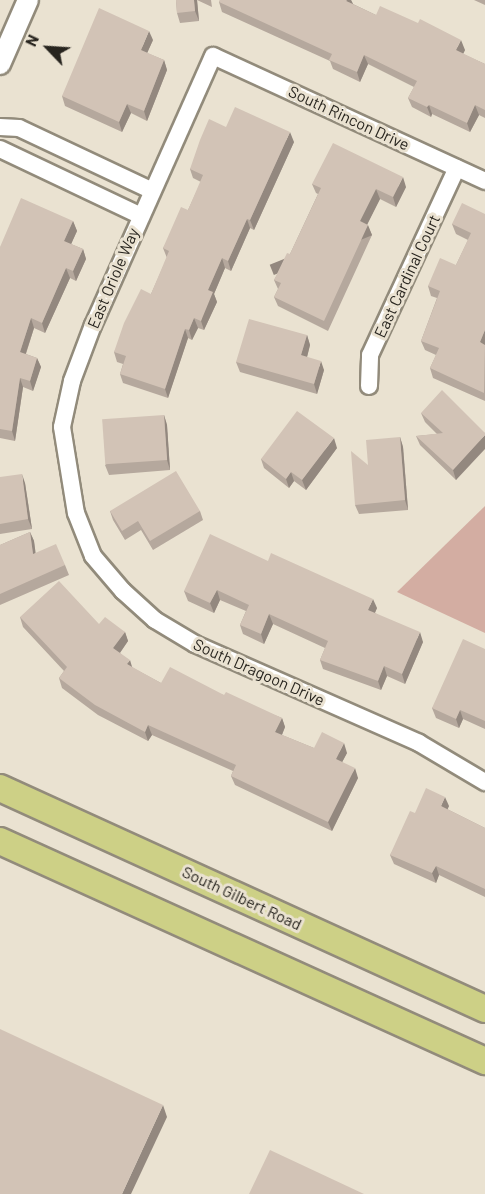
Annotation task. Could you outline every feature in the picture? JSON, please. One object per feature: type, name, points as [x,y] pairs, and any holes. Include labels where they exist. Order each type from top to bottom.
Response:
[{"type":"main road","name":"South Gilbert Road","points":[[0,788],[485,1009]]},
{"type":"main road","points":[[0,841],[485,1061]]},
{"type":"street","points":[[0,64],[28,0]]},
{"type":"street","name":"South Rincon Drive","points":[[213,56],[485,181]]},
{"type":"street","name":"East Oriole Way","points":[[76,513],[62,427],[72,381],[139,215],[213,56]]},
{"type":"street","points":[[0,128],[19,128],[151,190]]},
{"type":"street","points":[[0,149],[139,215]]},
{"type":"street","name":"East Cardinal Court","points":[[369,386],[370,355],[457,168]]},
{"type":"street","name":"South Dragoon Drive","points":[[76,513],[93,556],[123,591],[155,620],[195,644],[419,743],[485,782]]},
{"type":"shaded area","points":[[485,506],[485,633],[397,592]]},
{"type":"building","points":[[176,0],[194,0],[195,11],[177,13]]},
{"type":"building","points":[[220,0],[347,0],[376,15],[380,6],[418,23],[420,19],[461,40],[456,50],[485,64],[485,110],[475,105],[467,123],[429,105],[427,107],[408,98],[417,81],[364,55],[357,72],[329,60],[332,54],[219,2]]},
{"type":"building","points":[[99,8],[149,31],[141,50],[164,60],[144,111],[127,104],[119,122],[62,96]]},
{"type":"building","points":[[235,107],[290,132],[250,220],[247,219],[228,261],[222,258],[208,290],[213,292],[201,321],[194,318],[189,330],[185,329],[165,389],[120,374],[126,356],[114,352],[124,323],[141,289],[151,294],[169,251],[163,248],[181,207],[188,210],[203,175],[190,169],[209,119],[226,127]]},
{"type":"building","points":[[333,143],[403,177],[393,197],[376,189],[360,221],[368,225],[324,321],[274,297],[281,283],[274,280],[287,253],[290,254],[321,188],[312,184]]},
{"type":"building","points":[[21,198],[73,221],[64,241],[83,249],[73,271],[66,268],[42,323],[31,318],[20,352],[37,358],[30,381],[20,378],[12,431],[0,429],[0,247]]},
{"type":"building","points":[[462,203],[485,214],[485,330],[480,342],[485,345],[484,393],[430,368],[439,348],[421,341],[440,291],[428,286],[440,258],[456,265],[471,233],[452,224]]},
{"type":"building","points":[[249,319],[307,335],[301,355],[321,361],[314,384],[236,362]]},
{"type":"building","points":[[442,390],[485,433],[453,470],[416,436],[443,433],[421,413]]},
{"type":"building","points":[[297,411],[334,438],[302,480],[291,472],[286,479],[261,459]]},
{"type":"building","points":[[164,415],[167,460],[105,464],[102,419]]},
{"type":"building","points":[[400,437],[405,500],[355,505],[351,451],[368,465],[366,440]]},
{"type":"building","points":[[176,471],[200,511],[150,541],[138,521],[122,531],[110,511]]},
{"type":"building","points":[[22,474],[28,519],[0,524],[0,477]]},
{"type":"building","points":[[30,532],[33,554],[56,544],[65,565],[0,594],[0,545]]},
{"type":"building","points":[[210,534],[268,561],[271,553],[373,599],[368,610],[420,632],[402,674],[384,666],[378,681],[320,660],[328,641],[269,614],[261,634],[240,625],[249,605],[217,590],[210,603],[184,591]]},
{"type":"building","points":[[59,581],[99,624],[105,617],[125,632],[113,648],[130,660],[127,664],[161,683],[170,667],[224,695],[226,692],[282,718],[275,732],[314,748],[322,732],[344,743],[336,759],[355,768],[328,822],[231,776],[236,765],[148,725],[145,732],[95,705],[59,678],[67,667],[20,617]]},
{"type":"building","points":[[463,639],[485,649],[485,721],[460,710],[456,719],[432,708]]},
{"type":"building","points":[[426,788],[445,797],[441,806],[485,828],[485,889],[436,866],[432,873],[390,855],[410,811],[415,813]]},
{"type":"building","points":[[0,1029],[163,1105],[122,1194],[0,1194]]},
{"type":"building","points":[[270,1150],[364,1194],[249,1194]]}]
